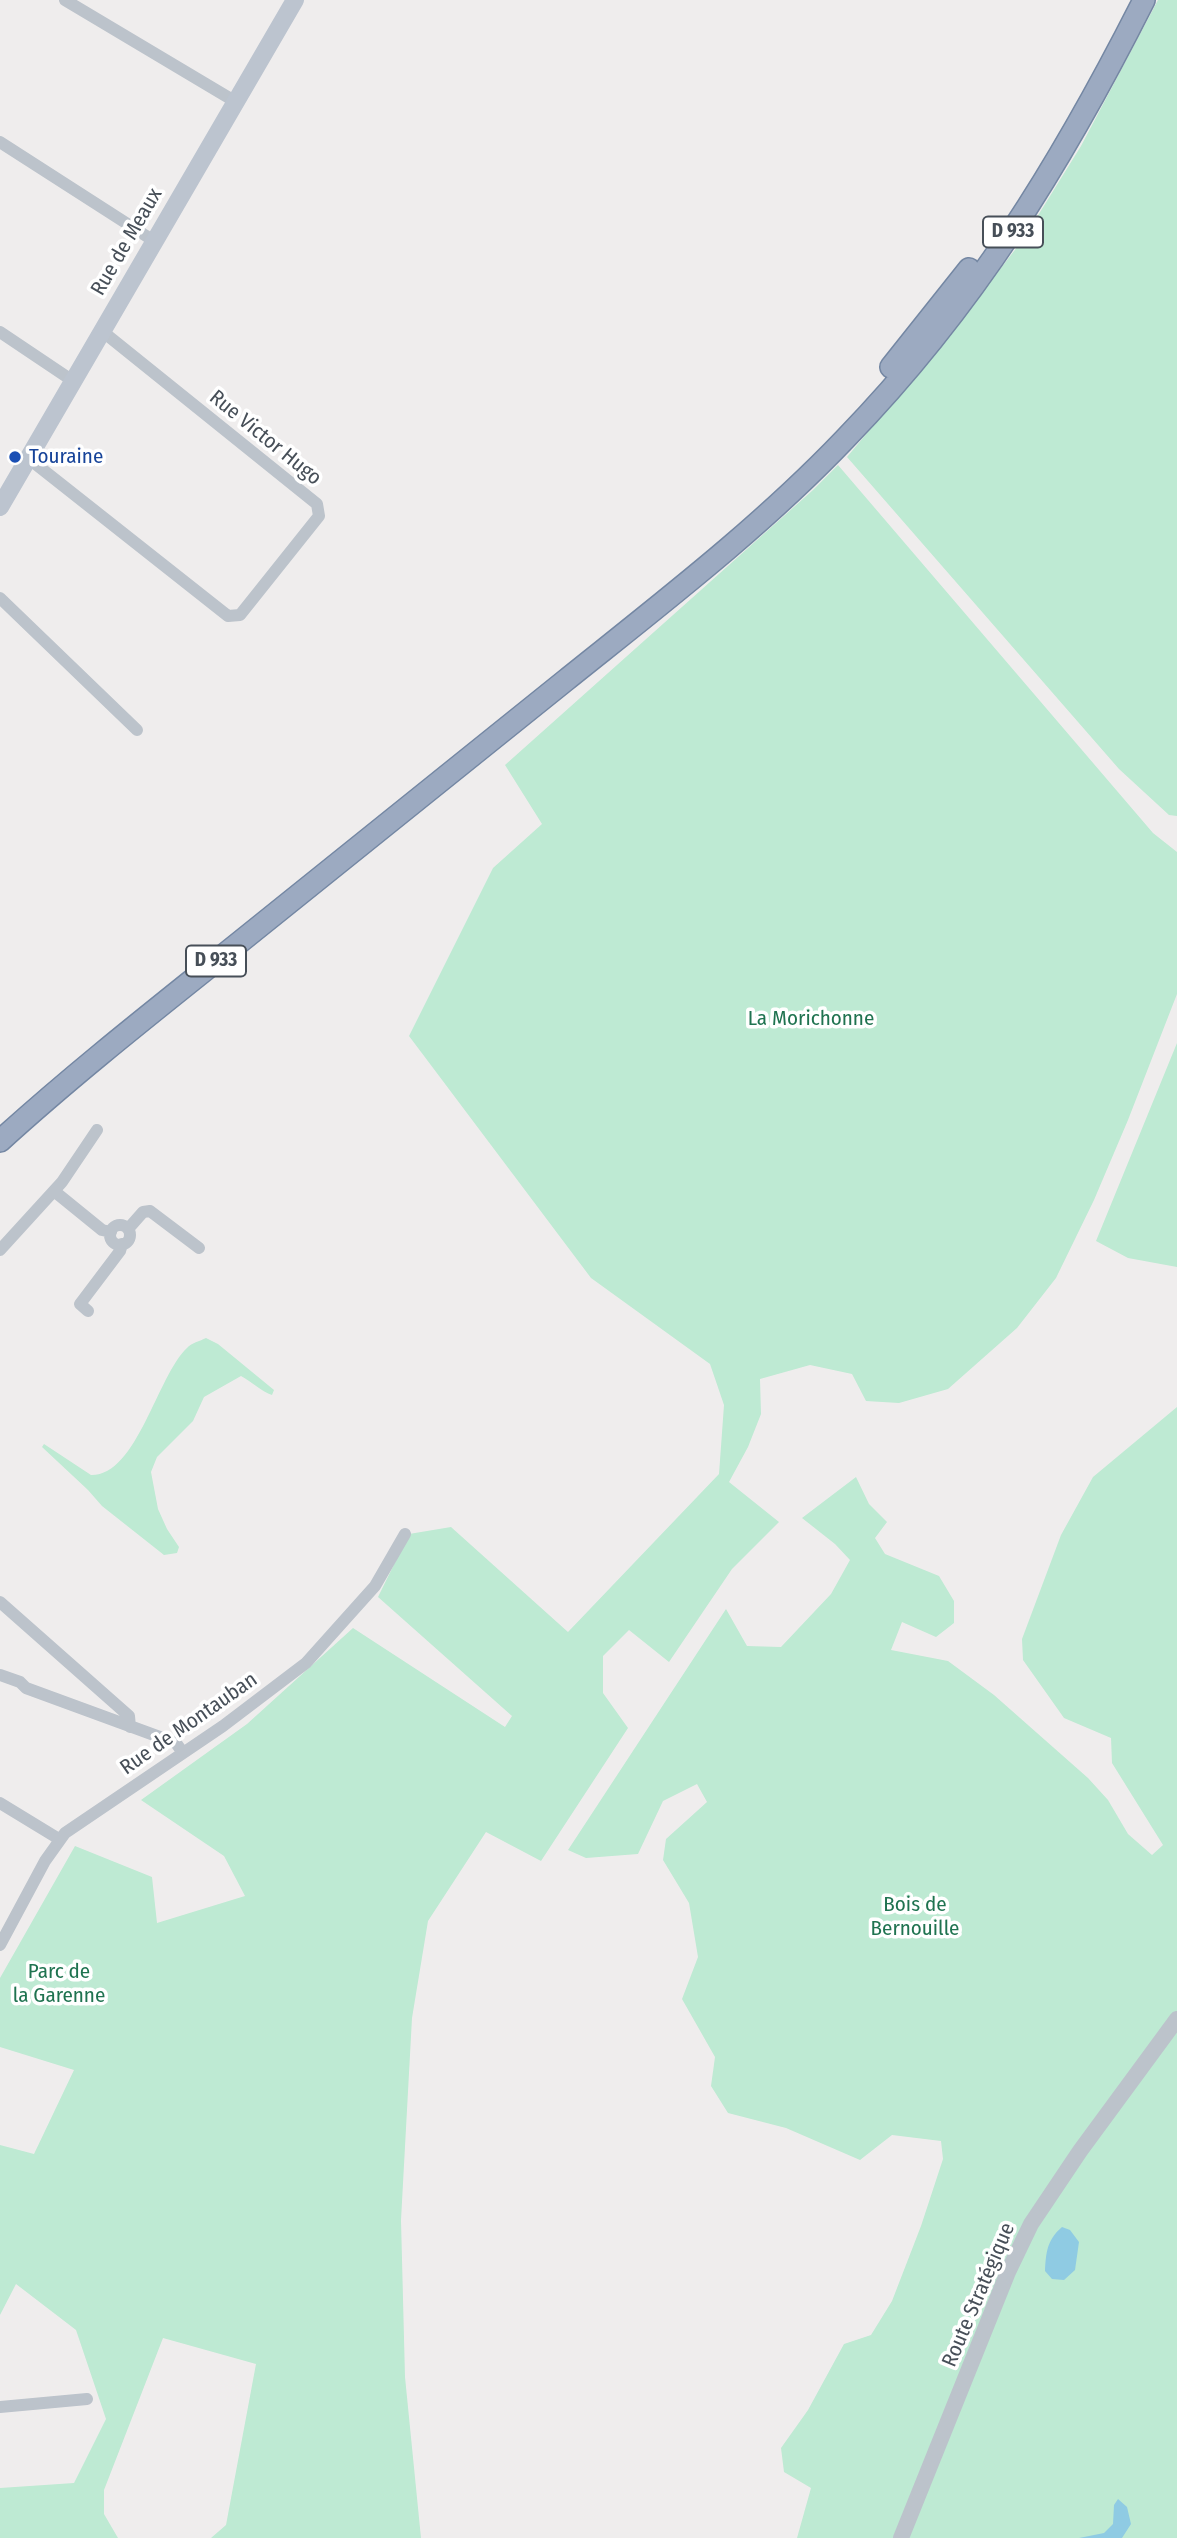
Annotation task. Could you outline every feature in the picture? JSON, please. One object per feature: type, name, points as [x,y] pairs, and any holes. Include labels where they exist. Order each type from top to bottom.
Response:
[{"type":"highway","name":"D 933","points":[[841,434],[986,246],[1063,124],[1129,0]]},
{"type":"highway","name":"D 933","points":[[0,1142],[119,1039],[740,538],[925,350],[961,305],[1018,224],[1076,130],[1144,0]]},
{"type":"highway","name":"D 933","points":[[0,1123],[110,1028],[685,567],[818,457]]},
{"type":"main road","name":"Rue de Meaux","points":[[0,507],[295,0]]},
{"type":"street","points":[[65,0],[236,102]]},
{"type":"street","points":[[0,142],[154,241]]},
{"type":"street","name":"Rue Victor Hugo","points":[[28,458],[228,616],[240,615],[319,516],[317,504],[102,331]]},
{"type":"street","points":[[0,332],[73,381]]},
{"type":"street","points":[[0,598],[137,730]]},
{"type":"street","points":[[0,1250],[54,1191],[97,1130]]},
{"type":"street","points":[[54,1191],[102,1230],[111,1233]]},
{"type":"street","points":[[89,1311],[80,1304],[129,1238],[128,1229],[143,1212],[150,1211],[199,1248]]},
{"type":"street","points":[[122,1244],[113,1242],[111,1233],[114,1227],[120,1225],[128,1229]]},
{"type":"street","name":"Rue de Montauban","points":[[0,1945],[59,1839],[72,1827],[267,1695],[306,1663],[375,1586],[405,1534]]},
{"type":"street","points":[[0,1602],[129,1716],[130,1727]]},
{"type":"street","points":[[0,1675],[20,1682],[26,1688],[176,1743],[183,1753]]},
{"type":"street","points":[[0,1803],[59,1839]]},
{"type":"street","name":"Route Stratégique","points":[[901,2538],[1008,2272],[1031,2224],[1080,2151],[1177,2019]]},
{"type":"street","points":[[0,2407],[87,2399]]},
{"type":"green space","points":[[1158,0],[1177,0],[1177,816],[1169,815],[1119,769],[847,457],[955,328],[1024,238],[1081,146]]},
{"type":"green space","points":[[838,465],[1153,833],[1177,852],[1177,994],[1128,1120],[1094,1200],[1056,1278],[1017,1328],[948,1389],[899,1403],[866,1401],[852,1374],[810,1365],[760,1379],[761,1414],[748,1447],[729,1482],[779,1522],[732,1569],[669,1662],[629,1630],[603,1656],[603,1693],[628,1728],[541,1861],[486,1832],[428,1921],[412,2018],[401,2220],[405,2377],[421,2538],[211,2538],[226,2525],[256,2364],[163,2338],[104,2490],[104,2514],[118,2538],[0,2538],[0,2488],[74,2483],[106,2419],[76,2330],[16,2284],[0,2315],[0,2145],[34,2154],[74,2070],[0,2047],[0,1978],[75,1846],[152,1877],[157,1923],[245,1896],[224,1856],[141,1800],[247,1724],[353,1628],[505,1727],[512,1716],[378,1597],[409,1534],[451,1527],[568,1632],[719,1474],[724,1405],[710,1364],[591,1278],[409,1036],[493,868],[542,824],[505,765]]},
{"type":"green space","points":[[1177,1043],[1177,1267],[1128,1258],[1096,1241]]},
{"type":"green space","points":[[206,1338],[218,1344],[274,1390],[272,1395],[268,1394],[241,1376],[204,1397],[193,1421],[157,1457],[151,1472],[158,1509],[179,1547],[177,1553],[164,1555],[102,1506],[42,1447],[44,1444],[91,1475],[107,1471],[121,1460],[134,1443],[176,1362],[189,1346]]},
{"type":"green space","name":"Bois de Bernouille","points":[[1177,1407],[1177,2538],[797,2538],[811,2488],[784,2472],[781,2448],[808,2410],[844,2344],[871,2335],[892,2301],[943,2159],[941,2141],[892,2135],[860,2160],[786,2128],[728,2113],[711,2086],[715,2057],[682,1999],[698,1957],[689,1903],[663,1860],[666,1839],[707,1802],[697,1784],[663,1801],[638,1854],[586,1858],[568,1850],[726,1609],[747,1646],[781,1647],[831,1594],[850,1560],[835,1544],[802,1518],[856,1477],[869,1504],[887,1522],[875,1538],[885,1554],[939,1576],[954,1601],[954,1623],[936,1637],[902,1622],[891,1650],[948,1661],[994,1695],[1088,1778],[1108,1800],[1128,1834],[1152,1855],[1163,1845],[1112,1763],[1111,1738],[1064,1718],[1023,1660],[1022,1639],[1061,1535],[1093,1477]]},
{"type":"water","points":[[1062,2227],[1070,2230],[1079,2242],[1075,2270],[1064,2280],[1052,2279],[1045,2271],[1048,2247]]},
{"type":"water","points":[[1118,2499],[1127,2507],[1131,2524],[1122,2538],[1079,2538],[1104,2533],[1113,2524],[1114,2505]]},
{"type":"place","name":"Touraine","points":[[15,457]]},
{"type":"park label","name":"La Morichonne","points":[[811,1019]]},
{"type":"park label","name":"Parc de la Garenne","points":[[59,1984]]}]
